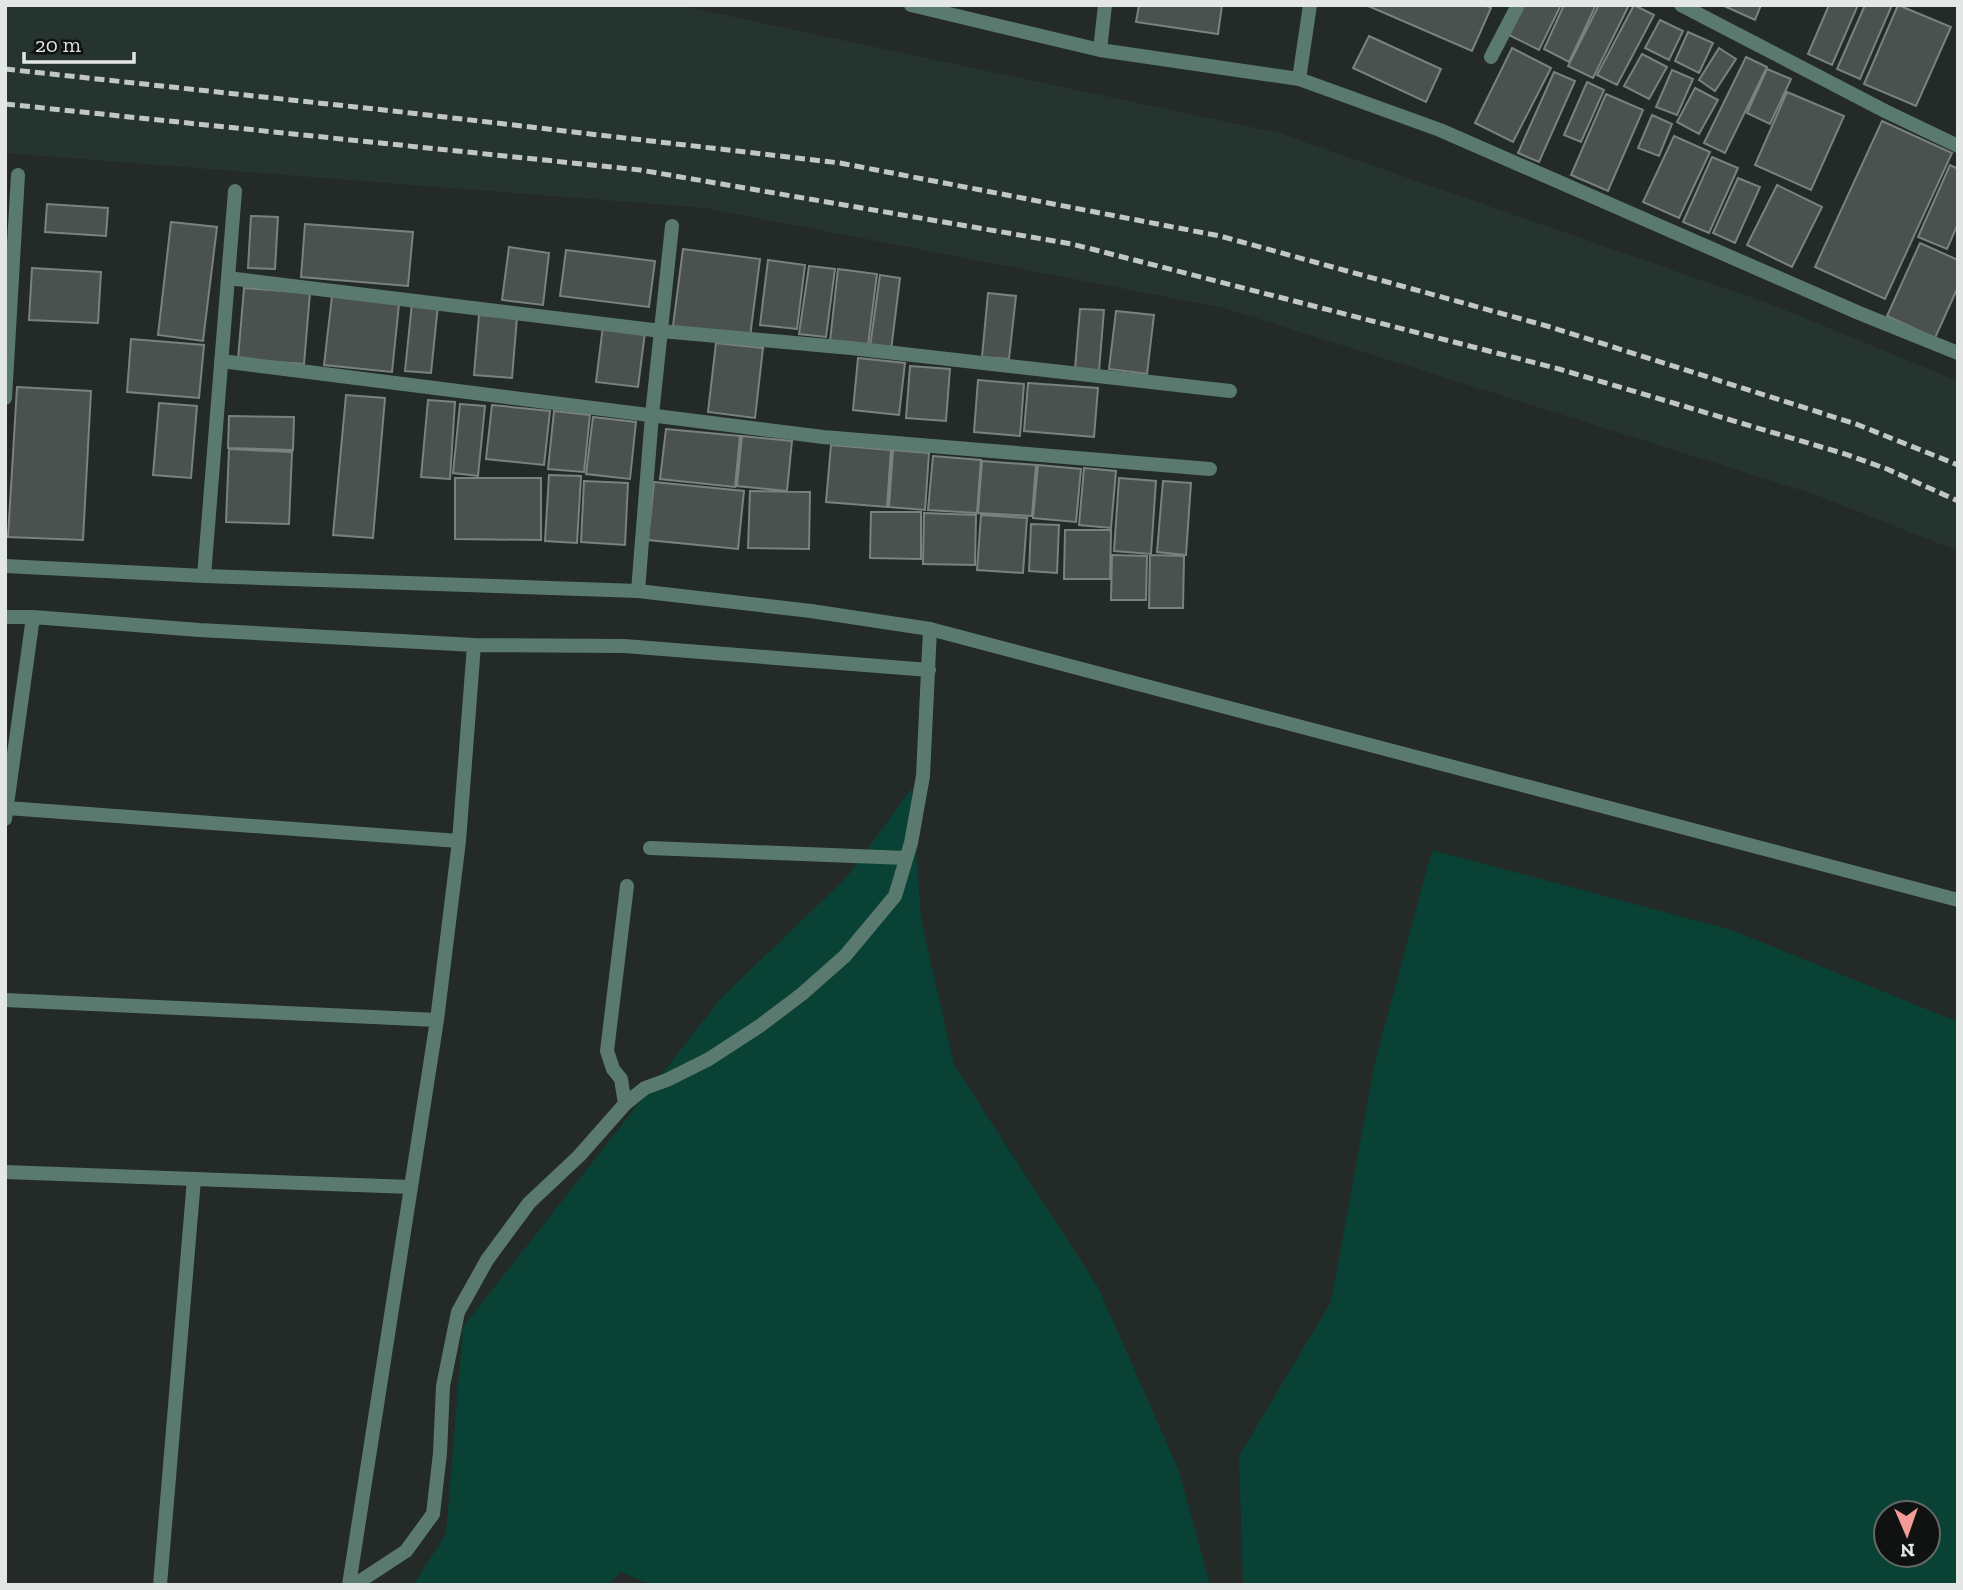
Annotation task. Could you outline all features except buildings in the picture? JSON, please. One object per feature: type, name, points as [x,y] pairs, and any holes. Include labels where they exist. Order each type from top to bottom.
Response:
[{"type":"street","points":[[911,5],[1100,50],[1299,79],[1440,130],[1859,313],[1958,353]]},
{"type":"street","points":[[1100,50],[1105,5]]},
{"type":"street","points":[[1299,79],[1310,5]]},
{"type":"street","points":[[1490,57],[1518,5]]},
{"type":"street","points":[[1681,5],[1958,146]]},
{"type":"street","points":[[5,398],[18,176]]},
{"type":"street","points":[[204,576],[235,191]]},
{"type":"street","points":[[638,591],[652,415],[672,226]]},
{"type":"street","points":[[228,278],[661,331],[851,348],[1230,391]]},
{"type":"street","points":[[221,361],[823,437],[1210,469]]},
{"type":"street","points":[[5,566],[204,576],[638,591],[811,611],[930,629],[1958,900]]},
{"type":"street","points":[[5,617],[474,645],[624,646],[929,670]]},
{"type":"street","points":[[33,617],[6,813],[459,841]]},
{"type":"street","points":[[351,1585],[406,1551],[433,1514],[445,1373],[458,1312],[487,1259],[529,1203],[579,1156],[625,1104],[645,1087],[667,1080],[709,1059],[802,994],[845,956],[895,896],[923,776],[930,629]]},
{"type":"street","points":[[351,1585],[437,1020],[459,841],[474,645]]},
{"type":"street","points":[[650,848],[906,858]]},
{"type":"street","points":[[625,1104],[621,1079],[613,1069],[607,1051],[627,886]]},
{"type":"street","points":[[5,1000],[437,1020]]},
{"type":"street","points":[[5,1172],[411,1187]]},
{"type":"street","points":[[160,1585],[194,1179]]},
{"type":"shaded area","points":[[5,5],[678,5],[1279,133],[1773,305],[1958,381],[1958,551],[1813,494],[1224,308],[705,208],[5,153]]},
{"type":"green space","points":[[912,788],[921,919],[954,1065],[1098,1287],[1179,1471],[1210,1585],[653,1585],[620,1572],[609,1585],[413,1585],[446,1534],[463,1327],[722,997],[846,878]]},
{"type":"green space","points":[[1432,850],[1732,930],[1958,1022],[1958,1585],[1243,1585],[1239,1456],[1331,1302],[1374,1066]]},
{"type":"railway","points":[[5,69],[840,163],[1220,236],[1547,326],[1856,424],[1958,465]]},
{"type":"railway","points":[[5,104],[640,170],[1072,244],[1559,369],[1845,454],[1887,469],[1958,501]]}]
